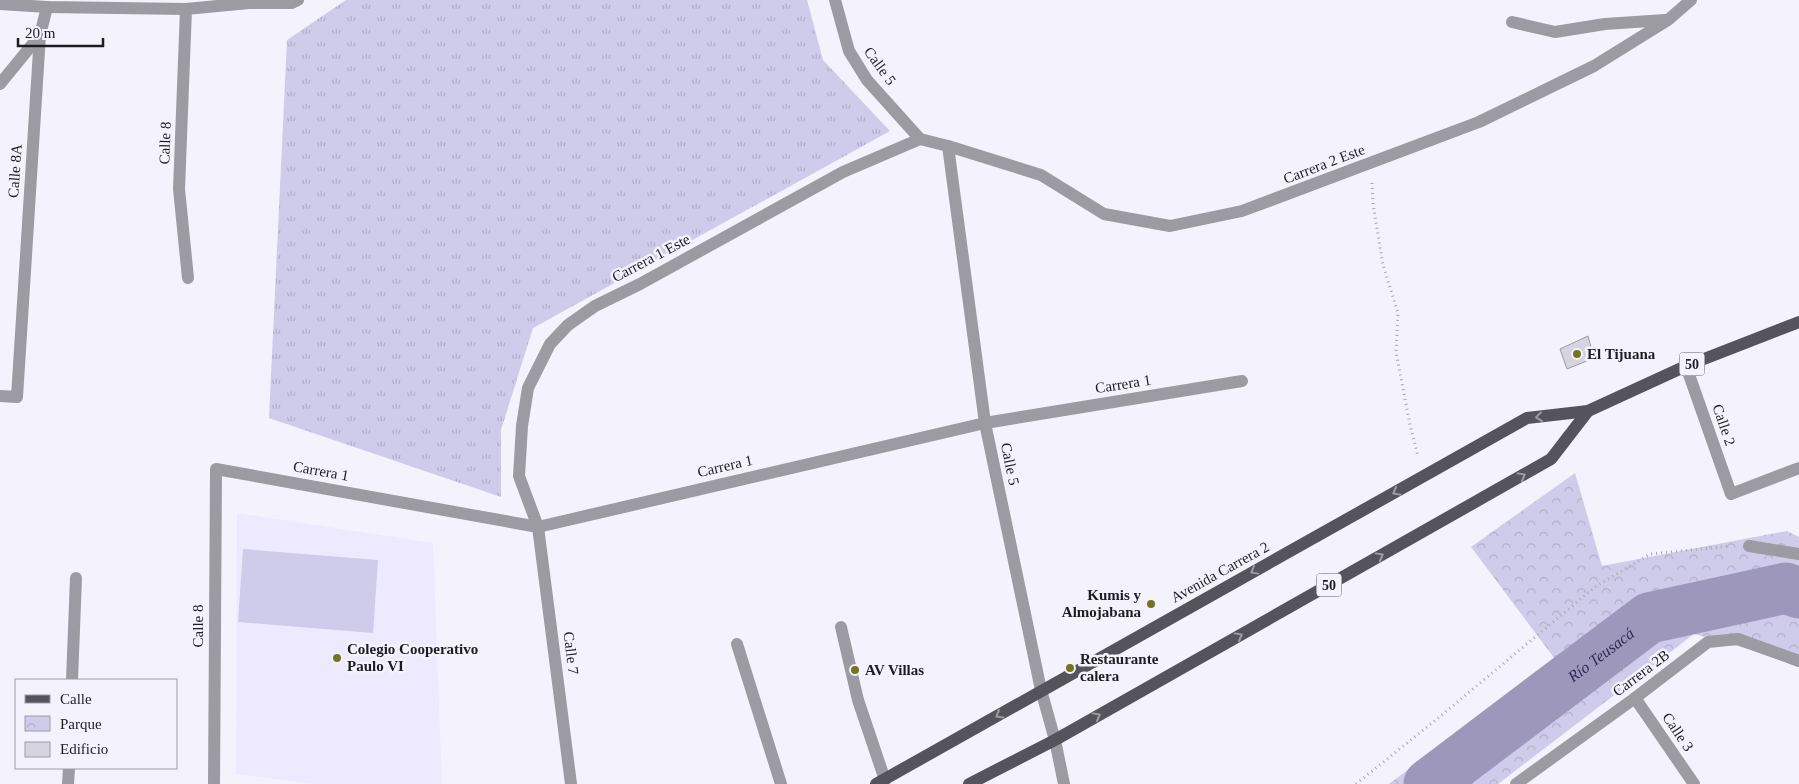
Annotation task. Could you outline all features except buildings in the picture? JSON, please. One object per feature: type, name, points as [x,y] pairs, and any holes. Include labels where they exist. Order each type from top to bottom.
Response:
[{"type":"main road","name":"Avenida Carrera 2","points":[[880,782],[1526,418],[1588,411],[1686,366],[1799,322]]},
{"type":"main road","name":"Avenida Carrera 2","points":[[969,784],[1055,740],[1551,459],[1588,411]]},
{"type":"street","points":[[0,4],[47,7],[186,8],[292,2],[298,0]]},
{"type":"street","name":"Calle 5","points":[[835,0],[849,51],[867,80],[920,139]]},
{"type":"street","name":"Carrera 2 Este","points":[[948,146],[1041,175],[1104,214],[1170,226],[1242,212],[1479,122],[1594,66],[1668,20],[1690,0]]},
{"type":"street","name":"Calle 8A","points":[[0,396],[17,397],[40,35],[47,7]]},
{"type":"street","name":"Calle 8","points":[[186,8],[179,189],[188,278]]},
{"type":"street","points":[[1512,22],[1555,32],[1605,24],[1668,20]]},
{"type":"street","points":[[0,84],[40,35]]},
{"type":"street","points":[[920,139],[948,146]]},
{"type":"street","name":"Carrera 1 Este","points":[[538,527],[519,476],[522,426],[528,388],[538,366],[550,344],[568,325],[595,306],[640,284],[843,172],[920,139]]},
{"type":"street","name":"Calle 5","points":[[948,146],[985,422],[1041,690],[1055,740],[1064,784]]},
{"type":"street","name":"Calle 2","points":[[1686,366],[1731,494],[1799,468]]},
{"type":"street","name":"Carrera 1","points":[[216,468],[538,527],[985,422],[1242,381]]},
{"type":"street","name":"Calle 8","points":[[214,784],[216,468]]},
{"type":"street","name":"Calle 7","points":[[538,527],[571,784]]},
{"type":"street","points":[[1749,546],[1799,554]]},
{"type":"street","points":[[72,679],[76,578]]},
{"type":"street","points":[[841,627],[880,782]]},
{"type":"street","name":"Carrera 2B","points":[[1516,784],[1635,698],[1708,642],[1738,638],[1799,661]]},
{"type":"street","points":[[737,644],[781,784]]},
{"type":"street","name":"Calle 3","points":[[1635,698],[1694,784]]},
{"type":"street","points":[[68,784],[69,769]]},
{"type":"path","points":[[1370,164],[1373,204],[1383,265],[1398,313],[1396,352],[1410,425],[1423,476]]},
{"type":"path","points":[[1356,784],[1595,587],[1650,554],[1719,546],[1749,546]]},
{"type":"shaded area","name":"Colegio Cooperativo Paulo VI","points":[[237,513],[433,543],[442,784],[313,784],[236,774]]},
{"type":"green space","points":[[346,0],[807,0],[823,60],[890,131],[533,328],[501,430],[501,497],[269,418],[287,40]]},
{"type":"green space","points":[[1575,473],[1602,566],[1787,531],[1799,537],[1799,663],[1694,634],[1498,784],[1389,784],[1555,659],[1471,547]]},
{"type":"green space","points":[[243,549],[378,560],[373,633],[238,622]]},
{"type":"waterway","name":"Río Teusacá","points":[[1429,784],[1649,618],[1786,588],[1799,593]]},
{"type":"place","name":"El Tijuana","points":[[1577,354]]},
{"type":"place","name":"Kumis y Almojabana","points":[[1151,604]]},
{"type":"place","name":"Colegio Cooperativo Paulo VI","points":[[337,658]]},
{"type":"place","name":"Restaurante calera","points":[[1070,668]]},
{"type":"place","name":"AV Villas","points":[[855,670]]}]
